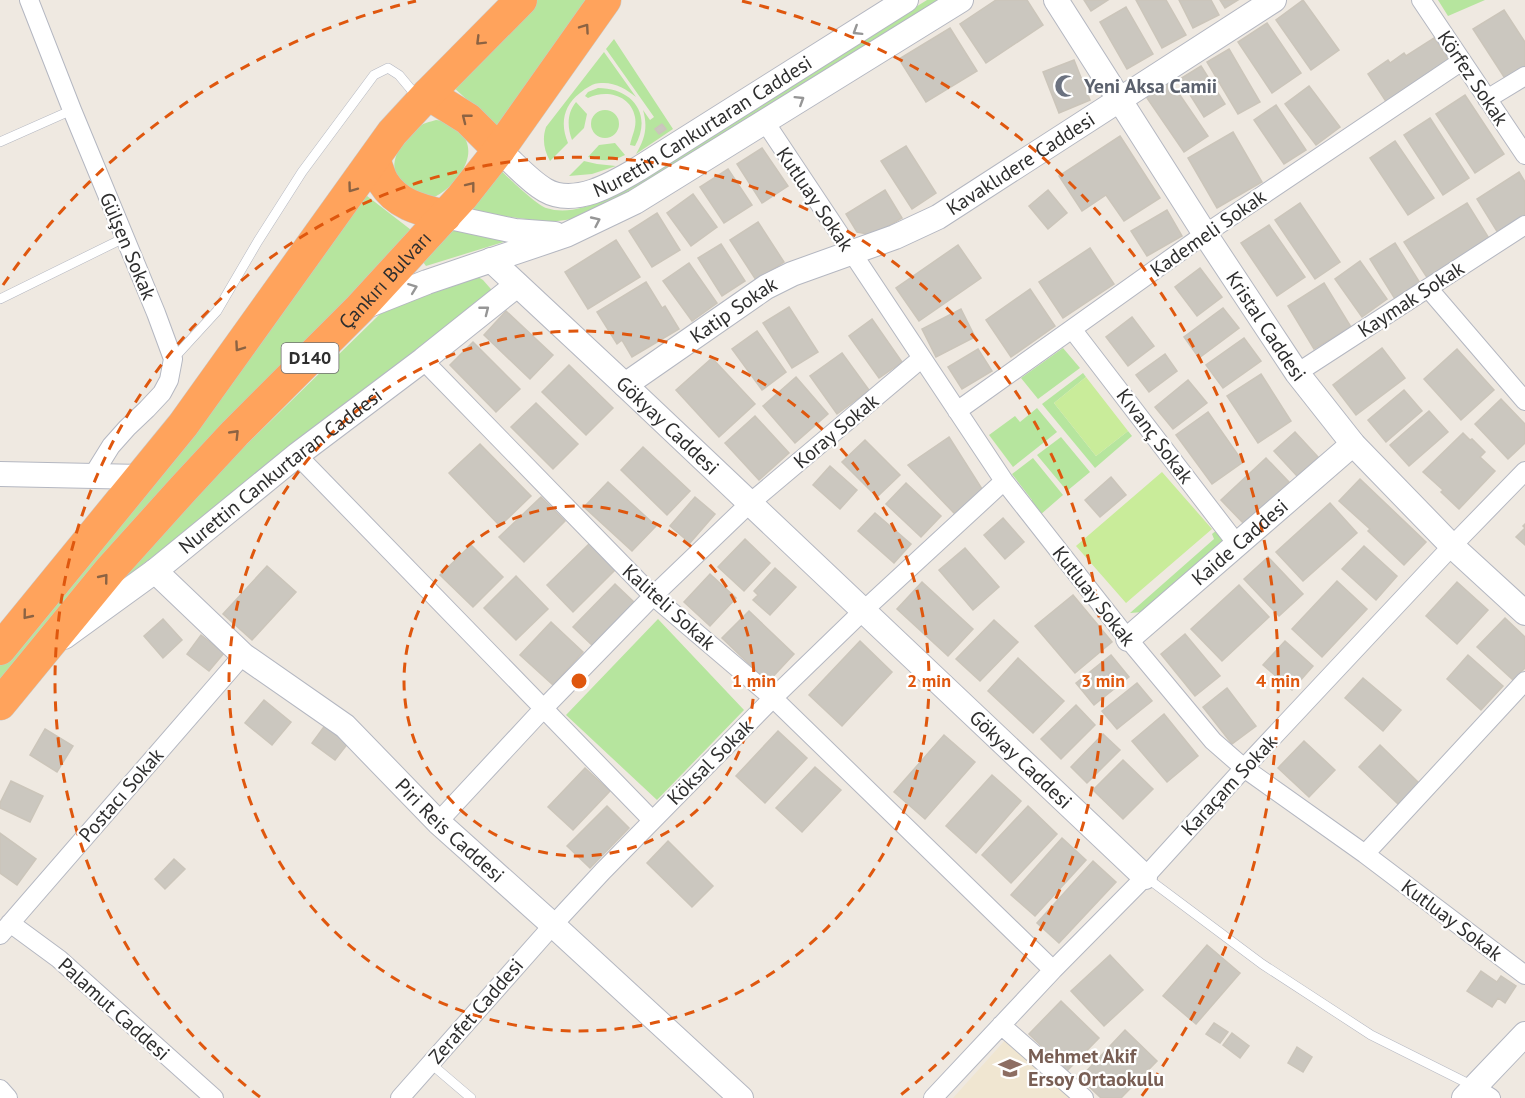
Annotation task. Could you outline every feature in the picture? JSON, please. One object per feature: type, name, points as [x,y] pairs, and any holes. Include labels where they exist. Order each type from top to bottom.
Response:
[{"type":"highway","points":[[0,649],[183,425],[392,133],[424,97],[521,0]]},
{"type":"highway","name":"Çankırı Bulvarı","points":[[0,704],[110,570],[183,489],[235,433],[359,309],[462,197],[499,150],[605,0]]},
{"type":"highway","points":[[424,97],[468,118],[499,150]]},
{"type":"highway","points":[[374,159],[382,181],[401,201],[410,207],[445,216]]},
{"type":"street","name":"Gülşen Sokak","points":[[29,0],[173,359]]},
{"type":"street","name":"Nurettin Cankurtaran Caddesi","points":[[499,150],[537,184],[553,194],[583,194],[597,190],[613,184],[638,169],[906,0]]},
{"type":"street","name":"Nurettin Cankurtaran Caddesi","points":[[359,309],[427,282],[566,235],[635,202],[961,0]]},
{"type":"street","name":"Kristal Caddesi","points":[[1056,0],[1297,374],[1353,444],[1452,546],[1525,613]]},
{"type":"street","name":"Kavaklıdere Caddesi","points":[[851,253],[895,237],[938,217],[1274,0]]},
{"type":"street","name":"Körfez Sokak","points":[[1421,0],[1525,155]]},
{"type":"street","name":"Kademeli Sokak","points":[[957,411],[1205,234],[1462,61]]},
{"type":"street","points":[[1487,99],[1525,76]]},
{"type":"street","name":"Kutluay Sokak","points":[[765,122],[1004,481],[1128,639],[1213,741],[1245,768],[1365,854],[1525,975]]},
{"type":"street","name":"Nurettin Cankurtaran Caddesi","points":[[445,216],[514,231],[566,235]]},
{"type":"street","name":"Kaymak Sokak","points":[[1297,374],[1525,225]]},
{"type":"street","name":"Katip Sokak","points":[[625,385],[766,287],[807,268],[851,253]]},
{"type":"street","name":"Gökyay Caddesi","points":[[491,260],[1145,877]]},
{"type":"street","name":"Nurettin Cankurtaran Caddesi","points":[[40,655],[155,571],[297,455],[423,360],[517,285]]},
{"type":"street","points":[[1428,288],[1525,401]]},
{"type":"street","name":"Kıvanç Sokak","points":[[1072,329],[1237,544]]},
{"type":"street","name":"Koray Sokak","points":[[438,822],[543,709],[653,596],[750,503],[922,358]]},
{"type":"street","points":[[93,475],[111,446],[162,393],[169,380],[173,359]]},
{"type":"street","name":"Kaliteli Sokak","points":[[423,360],[653,596],[772,698],[1053,970]]},
{"type":"street","name":"Kaide Caddesi","points":[[1128,639],[1353,444]]},
{"type":"street","points":[[297,455],[652,820]]},
{"type":"street","name":"Karaçam Sokak","points":[[933,1098],[1053,970],[1145,877],[1452,546],[1525,471]]},
{"type":"street","points":[[0,474],[142,477]]},
{"type":"street","name":"Köksal Sokak","points":[[553,925],[772,698],[1004,481]]},
{"type":"street","name":"Piri Reis Caddesi","points":[[155,571],[243,655],[345,726],[438,822],[741,1098]]},
{"type":"street","name":"Postacı Sokak","points":[[5,929],[243,655]]},
{"type":"street","points":[[1365,854],[1525,681]]},
{"type":"street","name":"Zerafet Caddesi","points":[[400,1098],[553,925]]},
{"type":"street","name":"Palamut Caddesi","points":[[5,929],[59,959],[214,1098]]},
{"type":"street","points":[[1001,1025],[1084,1098]]},
{"type":"street","points":[[1476,1094],[1525,1034]]},
{"type":"street","points":[[0,1089],[8,1098]]},
{"type":"lane","points":[[173,359],[217,311],[302,172],[374,75],[388,68],[424,97]]},
{"type":"lane","points":[[0,142],[72,110]]},
{"type":"lane","points":[[0,299],[124,238]]},
{"type":"lane","name":"Gökyay Caddesi","points":[[1145,877],[1262,964],[1371,1035],[1476,1094]]},
{"type":"lane","points":[[430,1063],[471,1098]]},
{"type":"shaded area","name":"Mehmet Akif Ersoy Ortaokulu","points":[[1007,1038],[1071,1098],[953,1098]]},
{"type":"green space","points":[[535,0],[589,0],[500,130],[451,85]]},
{"type":"green space","points":[[927,0],[938,0],[600,208],[573,219],[550,222],[464,211],[498,168],[546,208],[567,210],[602,201]]},
{"type":"green space","points":[[1438,0],[1485,0],[1448,16]]},
{"type":"green space","points":[[614,39],[673,129],[636,154],[645,133],[643,110],[650,120],[654,117],[606,49]]},
{"type":"green space","points":[[604,52],[636,97],[616,85],[606,83],[598,83],[585,89],[574,98],[565,116],[564,129],[568,143],[550,161],[544,144],[546,127]]},
{"type":"green space","points":[[598,88],[621,93],[636,105],[642,123],[635,146],[630,145],[635,124],[633,109],[623,99],[610,94],[588,98],[585,96],[588,92]]},
{"type":"green space","points":[[576,102],[587,114],[584,128],[572,140],[569,120]]},
{"type":"green space","points":[[605,110],[615,114],[619,124],[615,134],[605,138],[595,134],[591,124],[595,114]]},
{"type":"green space","points":[[436,120],[450,123],[460,132],[466,139],[468,155],[457,179],[440,194],[427,200],[403,189],[394,166],[400,146],[409,135],[420,126]]},
{"type":"green space","points":[[615,143],[625,155],[607,160],[588,157],[599,145]]},
{"type":"green space","points":[[584,161],[616,166],[592,174],[569,176]]},
{"type":"green space","points":[[362,192],[415,233],[0,682],[0,665],[162,471]]},
{"type":"green space","points":[[453,227],[513,239],[426,266],[423,262]]},
{"type":"green space","points":[[475,275],[483,280],[497,296],[114,586],[194,496],[380,314]]},
{"type":"green space","points":[[1063,348],[1080,368],[1038,399],[1021,378]]},
{"type":"green space","points":[[1083,373],[1086,377],[1054,403],[1096,456],[1128,431],[1132,436],[1095,468],[1042,404]]},
{"type":"green space","points":[[1086,377],[1128,431],[1096,456],[1054,403]]},
{"type":"green space","points":[[1037,408],[1057,432],[1013,467],[989,435],[1015,416],[1020,422]]},
{"type":"green space","points":[[1061,437],[1090,472],[1067,491],[1037,455]]},
{"type":"green space","points":[[1033,458],[1063,495],[1040,515],[1028,503],[1032,500],[1012,474]]},
{"type":"green space","points":[[1162,472],[1212,529],[1126,603],[1076,546]]},
{"type":"green space","points":[[1217,530],[1223,538],[1222,541],[1143,612],[1130,613],[1214,539],[1212,534]]},
{"type":"green space","points":[[658,619],[744,710],[657,800],[566,715]]},
{"type":"building","points":[[996,0],[1027,0],[1043,25],[986,63],[960,24]]},
{"type":"building","points":[[1084,0],[1108,0],[1091,11]]},
{"type":"building","points":[[1136,0],[1166,0],[1186,35],[1162,48]]},
{"type":"building","points":[[1179,0],[1211,0],[1219,15],[1193,28]]},
{"type":"building","points":[[1220,0],[1238,0],[1225,8]]},
{"type":"building","points":[[1303,0],[1339,50],[1311,70],[1276,20]]},
{"type":"building","points":[[1126,7],[1153,54],[1127,69],[1100,22]]},
{"type":"building","points":[[1504,10],[1525,42],[1525,68],[1506,80],[1473,29]]},
{"type":"building","points":[[1267,23],[1301,73],[1272,93],[1238,42]]},
{"type":"building","points":[[950,28],[977,71],[926,102],[899,59]]},
{"type":"building","points":[[1434,38],[1450,62],[1387,103],[1368,74],[1388,60],[1390,63],[1404,53],[1406,56]]},
{"type":"building","points":[[1229,49],[1260,102],[1238,114],[1207,62]]},
{"type":"building","name":"Yeni Aksa Camii","points":[[1074,60],[1090,100],[1059,113],[1043,72]]},
{"type":"building","points":[[1201,66],[1225,104],[1204,117],[1180,79]]},
{"type":"building","points":[[1171,82],[1208,136],[1184,152],[1147,98]]},
{"type":"building","points":[[1309,86],[1340,127],[1316,145],[1285,104]]},
{"type":"building","points":[[1465,95],[1504,154],[1475,173],[1436,114]]},
{"type":"building","points":[[1276,105],[1306,150],[1284,164],[1254,120]]},
{"type":"building","points":[[1430,118],[1469,178],[1443,195],[1404,135]]},
{"type":"building","points":[[662,124],[666,129],[659,134],[655,129]]},
{"type":"building","points":[[1233,132],[1262,182],[1217,208],[1188,158]]},
{"type":"building","points":[[1120,136],[1160,198],[1124,221],[1106,195],[1082,211],[1059,176]]},
{"type":"building","points":[[1395,141],[1434,198],[1408,215],[1370,158]]},
{"type":"building","points":[[906,146],[936,193],[912,209],[881,161]]},
{"type":"building","points":[[762,148],[788,186],[762,203],[737,164]]},
{"type":"building","points":[[728,169],[752,205],[724,223],[700,187]]},
{"type":"building","points":[[1519,172],[1525,182],[1525,216],[1498,233],[1477,199]]},
{"type":"building","points":[[885,190],[902,218],[873,235],[857,232],[846,214]]},
{"type":"building","points":[[1048,190],[1067,213],[1048,229],[1029,206]]},
{"type":"building","points":[[693,194],[717,227],[691,246],[667,213]]},
{"type":"building","points":[[1300,203],[1340,262],[1315,279],[1275,220]]},
{"type":"building","points":[[1467,203],[1490,240],[1428,279],[1404,242]]},
{"type":"building","points":[[1167,210],[1182,236],[1147,256],[1131,231]]},
{"type":"building","points":[[657,213],[680,250],[652,267],[629,231]]},
{"type":"building","points":[[758,222],[784,262],[756,280],[730,240]]},
{"type":"building","points":[[1269,225],[1305,277],[1277,296],[1241,243]]},
{"type":"building","points":[[616,240],[640,277],[588,309],[565,272]]},
{"type":"building","points":[[1395,243],[1420,283],[1395,299],[1370,259]]},
{"type":"building","points":[[721,244],[745,281],[722,296],[698,258]]},
{"type":"building","points":[[958,245],[981,278],[919,321],[896,288]]},
{"type":"building","points":[[1090,248],[1114,284],[1063,318],[1039,282]]},
{"type":"building","points":[[1360,261],[1387,299],[1362,317],[1335,279]]},
{"type":"building","points":[[689,263],[717,303],[692,321],[663,281]]},
{"type":"building","points":[[1200,268],[1222,297],[1197,316],[1175,287]]},
{"type":"building","points":[[646,282],[662,308],[665,306],[679,329],[632,357],[622,340],[617,344],[597,312]]},
{"type":"building","points":[[1324,283],[1351,327],[1314,349],[1288,306]]},
{"type":"building","points":[[1030,289],[1055,326],[1011,357],[986,320]]},
{"type":"building","points":[[789,307],[818,352],[792,368],[763,323]]},
{"type":"building","points":[[1223,308],[1239,328],[1199,358],[1184,337]]},
{"type":"building","points":[[961,309],[975,337],[936,357],[922,329]]},
{"type":"building","points":[[506,311],[553,355],[530,379],[484,335]]},
{"type":"building","points":[[1132,317],[1154,346],[1128,366],[1106,337]]},
{"type":"building","points":[[872,319],[902,362],[879,378],[849,336]]},
{"type":"building","points":[[757,331],[786,372],[762,390],[732,349]]},
{"type":"building","points":[[1244,338],[1261,361],[1223,388],[1206,365]]},
{"type":"building","points":[[473,342],[520,389],[496,412],[450,365]]},
{"type":"building","points":[[1382,348],[1405,378],[1356,415],[1333,385]]},
{"type":"building","points":[[978,349],[992,371],[962,389],[948,367]]},
{"type":"building","points":[[1457,349],[1494,390],[1461,420],[1424,379]]},
{"type":"building","points":[[842,353],[869,390],[837,414],[810,376]]},
{"type":"building","points":[[1165,354],[1177,371],[1149,392],[1136,375]]},
{"type":"building","points":[[712,358],[755,404],[719,437],[676,390]]},
{"type":"building","points":[[569,365],[613,408],[586,435],[542,392]]},
{"type":"building","points":[[1261,374],[1291,421],[1258,443],[1227,396]]},
{"type":"building","points":[[796,377],[828,414],[795,443],[763,406]]},
{"type":"building","points":[[1188,380],[1207,403],[1173,429],[1155,407]]},
{"type":"building","points":[[1404,390],[1422,411],[1386,442],[1368,420]]},
{"type":"building","points":[[1501,399],[1525,424],[1525,443],[1508,459],[1475,424]]},
{"type":"building","points":[[536,403],[578,444],[553,469],[511,427]]},
{"type":"building","points":[[1429,411],[1448,432],[1409,466],[1390,445]]},
{"type":"building","points":[[1208,412],[1243,462],[1212,484],[1176,435]]},
{"type":"building","points":[[755,416],[789,453],[759,480],[725,443]]},
{"type":"building","points":[[1295,432],[1318,457],[1297,476],[1274,451]]},
{"type":"building","points":[[1463,433],[1485,452],[1480,457],[1495,471],[1459,509],[1423,472]]},
{"type":"building","points":[[949,437],[984,492],[954,513],[908,465]]},
{"type":"building","points":[[865,440],[900,475],[877,497],[842,462]]},
{"type":"building","points":[[480,444],[531,496],[500,526],[449,473]]},
{"type":"building","points":[[643,447],[690,491],[667,515],[621,470]]},
{"type":"building","points":[[1266,458],[1289,482],[1245,525],[1221,500]]},
{"type":"building","points":[[830,466],[857,490],[840,509],[813,485]]},
{"type":"building","points":[[1111,477],[1126,495],[1100,517],[1085,500]]},
{"type":"building","points":[[1360,479],[1426,542],[1404,565],[1339,501]]},
{"type":"building","points":[[608,482],[656,526],[632,551],[584,507]]},
{"type":"building","points":[[906,483],[941,516],[921,537],[886,504]]},
{"type":"building","points":[[541,497],[565,521],[524,562],[499,537]]},
{"type":"building","points":[[695,497],[715,514],[690,543],[670,526]]},
{"type":"building","points":[[1330,503],[1357,533],[1303,581],[1276,552]]},
{"type":"building","points":[[875,513],[911,544],[894,563],[858,531]]},
{"type":"building","points":[[1003,518],[1024,542],[1005,559],[984,535]]},
{"type":"building","points":[[1525,528],[1525,545],[1516,537]]},
{"type":"building","points":[[745,539],[770,563],[744,591],[718,567]]},
{"type":"building","points":[[590,543],[616,569],[573,612],[547,585]]},
{"type":"building","points":[[471,545],[503,577],[473,607],[440,575]]},
{"type":"building","points":[[1364,546],[1397,576],[1376,600],[1342,569]]},
{"type":"building","points":[[965,548],[999,587],[973,610],[939,570]]},
{"type":"building","points":[[1268,557],[1303,594],[1279,616],[1244,579]]},
{"type":"building","points":[[267,566],[296,592],[252,640],[223,614]]},
{"type":"building","points":[[775,568],[796,587],[770,615],[753,600],[758,595],[754,591]]},
{"type":"building","points":[[710,574],[736,598],[710,626],[684,602]]},
{"type":"building","points":[[516,576],[548,609],[516,640],[484,608]]},
{"type":"building","points":[[1337,581],[1367,609],[1322,657],[1292,629]]},
{"type":"building","points":[[922,582],[973,629],[948,656],[897,609]]},
{"type":"building","points":[[1457,582],[1488,610],[1457,644],[1426,616]]},
{"type":"building","points":[[615,584],[636,604],[594,647],[573,627]]},
{"type":"building","points":[[1239,585],[1269,617],[1222,661],[1191,629]]},
{"type":"building","points":[[1073,595],[1112,642],[1075,673],[1035,626]]},
{"type":"building","points":[[749,611],[794,654],[768,682],[722,638]]},
{"type":"building","points":[[1505,618],[1525,637],[1525,668],[1513,680],[1477,647]]},
{"type":"building","points":[[163,619],[182,640],[163,658],[144,636]]},
{"type":"building","points":[[994,620],[1018,642],[980,681],[956,659]]},
{"type":"building","points":[[551,622],[583,652],[553,685],[520,655]]},
{"type":"building","points":[[1185,634],[1220,676],[1195,696],[1161,654]]},
{"type":"building","points":[[201,635],[224,653],[209,671],[187,654]]},
{"type":"building","points":[[860,641],[892,672],[842,726],[809,695]]},
{"type":"building","points":[[1285,641],[1313,666],[1292,690],[1263,665]]},
{"type":"building","points":[[1111,655],[1129,677],[1094,705],[1076,683]]},
{"type":"building","points":[[1468,655],[1503,686],[1481,710],[1447,679]]},
{"type":"building","points":[[1018,658],[1064,701],[1033,733],[988,691]]},
{"type":"building","points":[[1363,678],[1401,710],[1383,731],[1345,698]]},
{"type":"building","points":[[1137,683],[1152,701],[1117,729],[1102,711]]},
{"type":"building","points":[[1227,688],[1256,726],[1232,744],[1203,707]]},
{"type":"building","points":[[264,700],[291,722],[272,745],[245,723]]},
{"type":"building","points":[[1076,705],[1095,725],[1061,759],[1041,739]]},
{"type":"building","points":[[1164,714],[1198,756],[1167,782],[1132,741]]},
{"type":"building","points":[[326,724],[349,742],[335,760],[312,743]]},
{"type":"building","points":[[45,729],[73,746],[57,772],[30,755]]},
{"type":"building","points":[[778,731],[807,758],[765,803],[736,776]]},
{"type":"building","points":[[1103,734],[1120,750],[1087,783],[1071,767]]},
{"type":"building","points":[[944,735],[975,762],[925,819],[894,792]]},
{"type":"building","points":[[1304,741],[1335,770],[1309,797],[1278,768]]},
{"type":"building","points":[[1380,745],[1419,783],[1398,804],[1359,767]]},
{"type":"building","points":[[1123,760],[1153,789],[1123,819],[1093,790]]},
{"type":"building","points":[[815,767],[841,790],[802,832],[776,808]]},
{"type":"building","points":[[585,768],[610,791],[573,830],[548,807]]},
{"type":"building","points":[[992,775],[1021,801],[976,853],[946,826]]},
{"type":"building","points":[[11,781],[43,796],[30,822],[0,808],[0,803]]},
{"type":"building","points":[[607,806],[629,828],[590,868],[567,846]]},
{"type":"building","points":[[1028,806],[1057,834],[1011,883],[982,855]]},
{"type":"building","points":[[0,833],[36,859],[17,885],[0,873]]},
{"type":"building","points":[[1062,838],[1086,860],[1035,916],[1011,895]]},
{"type":"building","points":[[668,841],[713,886],[692,907],[647,863]]},
{"type":"building","points":[[174,859],[185,869],[165,889],[155,879]]},
{"type":"building","points":[[1093,861],[1116,882],[1059,943],[1037,923]]},
{"type":"building","points":[[1207,945],[1240,973],[1196,1024],[1163,996]]},
{"type":"building","points":[[1110,955],[1143,990],[1104,1026],[1071,991]]},
{"type":"building","points":[[1481,971],[1497,982],[1501,976],[1516,986],[1505,1003],[1498,998],[1492,1007],[1467,991]]},
{"type":"building","points":[[1061,1001],[1099,1038],[1067,1071],[1029,1034]]},
{"type":"building","points":[[1214,1023],[1228,1032],[1220,1043],[1206,1034]]},
{"type":"building","points":[[1125,1030],[1157,1061],[1121,1098],[1101,1098],[1080,1078]]},
{"type":"building","points":[[1232,1033],[1249,1046],[1240,1058],[1223,1045]]},
{"type":"building","points":[[1297,1047],[1312,1057],[1303,1072],[1288,1063]]},
{"type":"place","name":"Yeni Aksa Camii","points":[[1066,86]]},
{"type":"place","name":"Mehmet Akif Ersoy Ortaokulu","points":[[1010,1068]]}]
